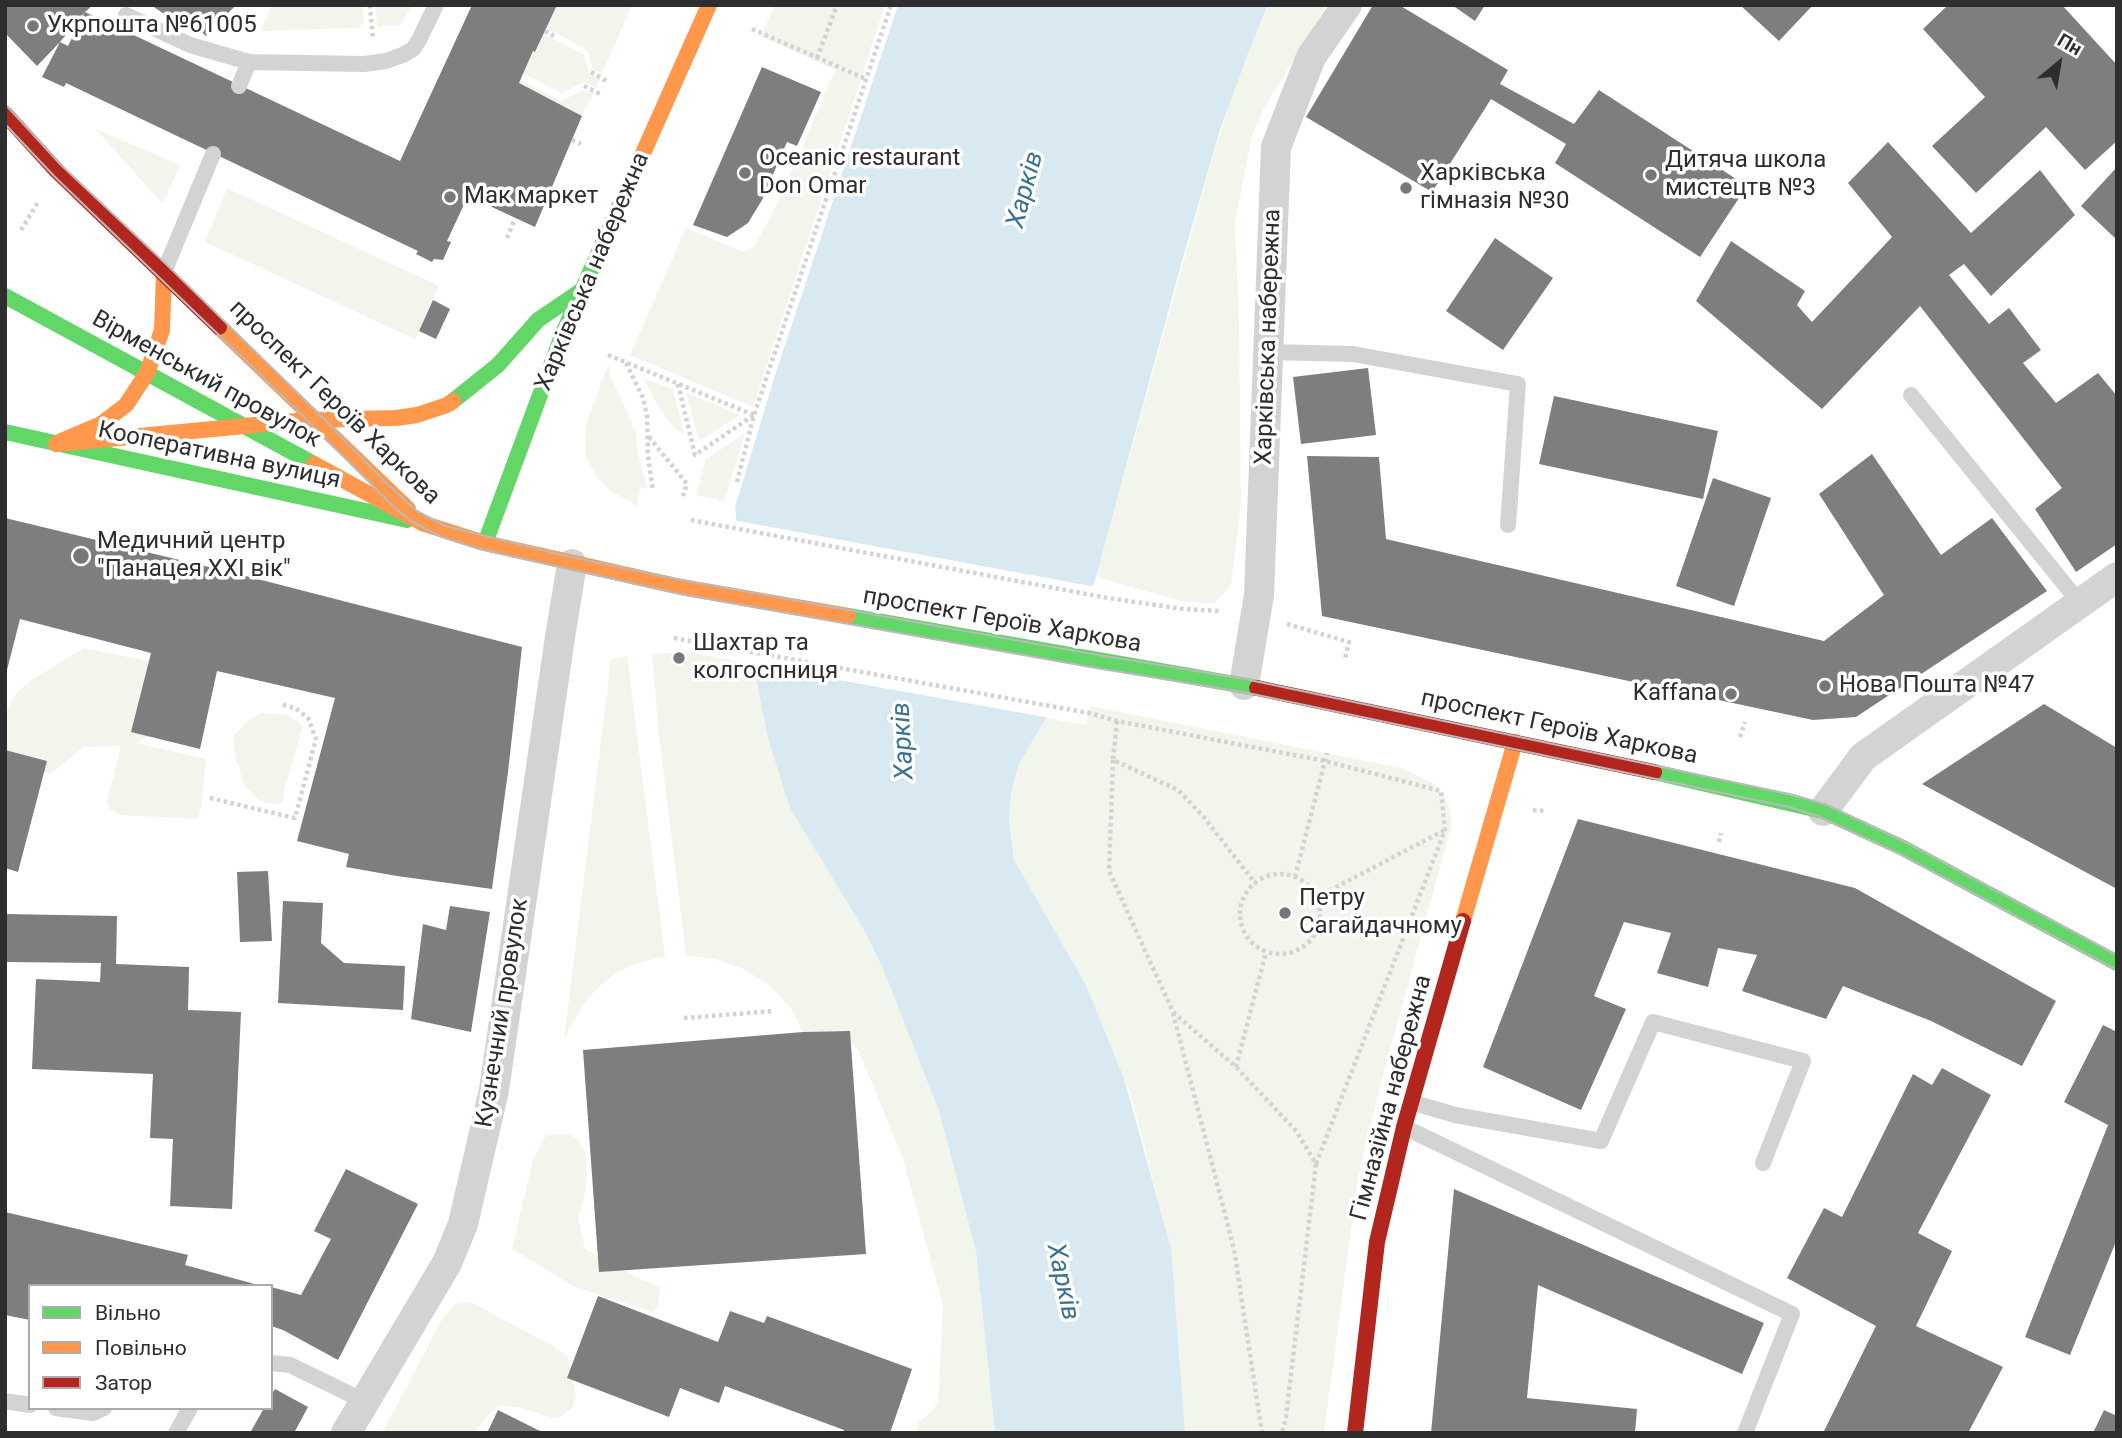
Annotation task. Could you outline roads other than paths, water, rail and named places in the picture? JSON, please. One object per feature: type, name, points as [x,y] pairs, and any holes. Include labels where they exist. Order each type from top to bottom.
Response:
[{"type":"main road","name":"Харківська набережна","points":[[485,543],[563,333],[709,5]]},
{"type":"main road","name":"проспект Героїв Харкова","points":[[5,114],[57,171],[422,523],[485,543],[681,587],[1244,685],[1515,741],[1822,811],[1903,848],[2117,963]]},
{"type":"main road","points":[[56,443],[101,424],[126,405],[147,373],[162,330],[164,272]]},
{"type":"main road","points":[[56,443],[316,419],[396,418],[417,415],[447,405],[480,382],[538,320],[583,289]]},
{"type":"main road","name":"Вірменський провулок","points":[[5,296],[422,523]]},
{"type":"main road","name":"Кооперативна вулиця","points":[[5,432],[422,523]]},
{"type":"main road","name":"Гімназійна набережна","points":[[1355,1433],[1377,1242],[1404,1127],[1515,741]]},
{"type":"street","name":"Харківська набережна","points":[[1244,685],[1259,595],[1276,147],[1311,57],[1347,5]]},
{"type":"street","name":"Кузнечний провулок","points":[[346,1433],[447,1263],[463,1224],[494,1090],[559,637],[572,564]]},
{"type":"street","points":[[1822,811],[1863,757],[2117,577]]},
{"type":"lane","points":[[126,15],[191,45],[249,62],[364,64],[386,61],[412,49],[436,5]]},
{"type":"lane","points":[[239,86],[249,62]]},
{"type":"lane","points":[[164,272],[213,154]]},
{"type":"lane","points":[[1268,352],[1353,354],[1518,384],[1508,526]]},
{"type":"lane","points":[[1911,395],[2079,602]]},
{"type":"lane","points":[[1411,1102],[1455,1115],[1601,1142],[1653,1022],[1804,1061],[1763,1163]]},
{"type":"lane","points":[[1404,1127],[1792,1314],[1745,1433]]},
{"type":"lane","points":[[273,1363],[290,1365],[364,1401]]},
{"type":"lane","points":[[5,1401],[28,1405]]},
{"type":"lane","points":[[71,1410],[93,1413],[100,1410]]},
{"type":"lane","points":[[176,1433],[189,1410]]},
{"type":"water","name":"Харків","points":[[898,5],[1268,5],[1220,130],[1096,577],[1046,718],[1018,766],[1009,818],[1014,860],[1086,985],[1124,1078],[1171,1248],[1185,1433],[995,1433],[976,1251],[939,1111],[867,935],[790,808],[768,738],[749,642],[735,507],[777,369]]},
{"type":"tram line","points":[[5,104],[61,165],[167,265],[385,482],[417,511],[445,526],[571,557],[682,580],[1245,679],[1794,795],[1827,805],[1905,842],[2117,955]]},
{"type":"tram line","points":[[5,124],[54,176],[396,509],[411,521],[439,536],[479,549],[680,594],[1243,692],[1789,807],[1820,817],[1900,854],[2117,970]]},
{"type":"place","name":"Укрпошта №61005","points":[[33,26]]},
{"type":"place","name":"Oceanic restaurant Don Omar","points":[[745,173]]},
{"type":"place","name":"Дитяча школа мистецтв №3","points":[[1651,175]]},
{"type":"place","name":"Харківська гімназія №30","points":[[1406,188]]},
{"type":"place","name":"Мак маркет","points":[[450,197]]},
{"type":"place","name":"Медичний центр \"Панацея XXI вік\"","points":[[81,556]]},
{"type":"place","name":"Шахтар та колгоспниця","points":[[679,658]]},
{"type":"place","name":"Нова Пошта №47","points":[[1825,686]]},
{"type":"place","name":"Kaffana","points":[[1731,694]]},
{"type":"place","name":"Петру Сагайдачному","points":[[1285,913]]}]
